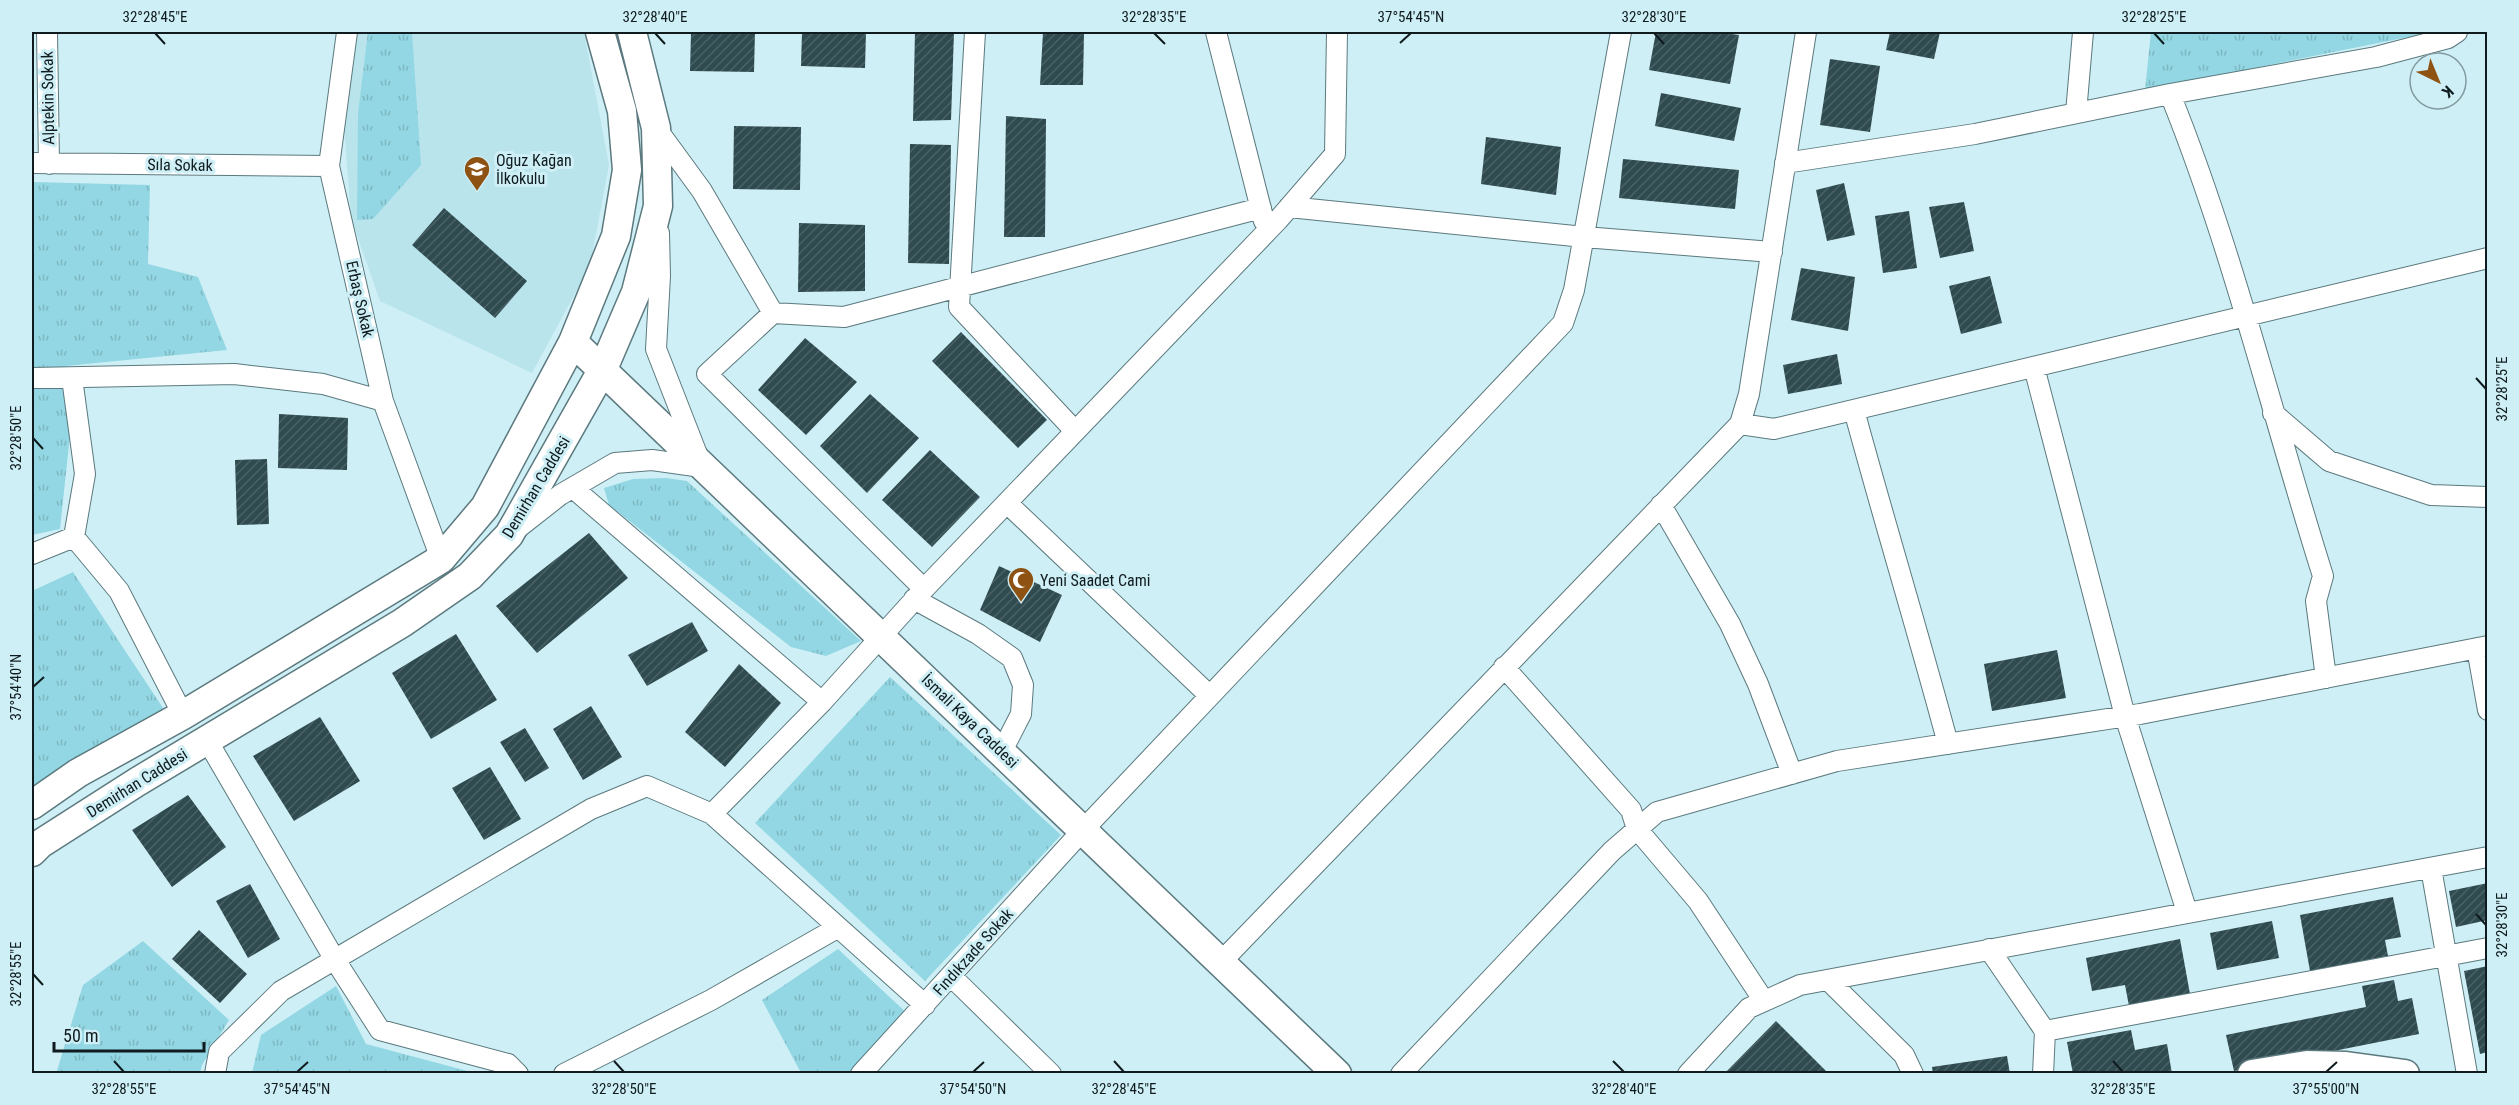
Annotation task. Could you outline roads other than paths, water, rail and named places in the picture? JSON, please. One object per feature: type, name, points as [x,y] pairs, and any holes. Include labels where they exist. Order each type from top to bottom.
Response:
[{"type":"main road","name":"Demirhan Caddesi","points":[[32,805],[78,773],[183,715],[441,559],[485,507],[573,342],[616,236],[627,170],[622,111],[600,32]]},
{"type":"main road","name":"Demirhan Caddesi","points":[[32,852],[40,844],[207,740],[402,623],[470,576],[509,535],[603,369],[636,292],[658,206],[656,128],[632,32]]},
{"type":"main road","name":"İsmali Kaya Caddesi","points":[[573,342],[1337,1074]]},
{"type":"main road","points":[[2252,1074],[2307,1065],[2346,1066],[2405,1074]]},
{"type":"street","name":"Alptekin Sokak","points":[[40,164],[47,32]]},
{"type":"street","name":"Erbaş Sokak","points":[[347,32],[329,166],[383,401],[441,559]]},
{"type":"street","points":[[975,32],[962,286],[959,306],[1075,431]]},
{"type":"street","points":[[1216,32],[1267,232]]},
{"type":"street","points":[[712,814],[822,702],[919,594],[1267,232],[1335,154],[1338,32]]},
{"type":"street","name":"Fındıkzade Sokak","points":[[861,1074],[1083,830],[1563,324],[1574,290],[1621,32]]},
{"type":"street","points":[[1221,962],[1740,424],[1749,394],[1806,32]]},
{"type":"street","points":[[2076,113],[2083,32]]},
{"type":"street","points":[[1785,163],[1975,134],[2170,94],[2376,57],[2448,38],[2457,32]]},
{"type":"street","points":[[2170,94],[2195,156],[2323,576],[2316,601],[2326,678]]},
{"type":"street","points":[[656,128],[702,190],[773,313]]},
{"type":"street","name":"Sıla Sokak","points":[[40,164],[329,166]]},
{"type":"street","points":[[509,535],[573,488],[615,463],[652,460],[702,467],[656,349],[660,276],[658,206]]},
{"type":"street","points":[[1289,207],[1584,237],[1772,252]]},
{"type":"street","points":[[1002,751],[1021,714],[1023,686],[1012,658],[919,594],[706,374],[773,313],[844,317],[1261,208]]},
{"type":"street","points":[[1740,424],[1774,429],[2487,258]]},
{"type":"street","points":[[2034,367],[2094,605],[2125,716],[2187,912]]},
{"type":"street","points":[[32,378],[234,374],[323,384],[383,401]]},
{"type":"street","points":[[72,378],[85,474],[74,537],[119,591],[183,715]]},
{"type":"street","points":[[1854,410],[1908,594],[1948,744]]},
{"type":"street","points":[[2273,413],[2329,461],[2431,495],[2487,497]]},
{"type":"street","points":[[573,488],[822,702]]},
{"type":"street","points":[[1007,502],[1210,696]]},
{"type":"street","points":[[1661,505],[1730,624],[1758,684],[1792,774]]},
{"type":"street","points":[[32,554],[74,537]]},
{"type":"street","points":[[1401,1074],[1612,851],[1657,812],[1838,760],[2125,716],[2482,647],[2487,710]]},
{"type":"street","points":[[1504,667],[1631,810],[1637,830],[1698,901],[1764,1001]]},
{"type":"street","points":[[207,740],[335,960],[380,1030],[508,1064],[518,1074]]},
{"type":"street","points":[[215,1074],[219,1052],[281,991],[591,809],[647,786],[712,814],[925,1005]]},
{"type":"street","points":[[1688,1074],[1749,1008],[1800,985],[2487,856]]},
{"type":"street","points":[[2431,868],[2467,1074]]},
{"type":"street","points":[[564,1074],[711,1000],[837,928]]},
{"type":"street","points":[[2045,1031],[2487,948]]},
{"type":"street","points":[[1989,949],[2045,1031],[2043,1074]]},
{"type":"street","points":[[951,976],[1051,1074]]},
{"type":"street","points":[[1828,980],[1904,1055],[1912,1074]]},
{"type":"place","name":"Oğuz Kağan İlkokulu","points":[[477,192]]},
{"type":"place","name":"Yeni Saadet Cami","points":[[1021,603]]}]
